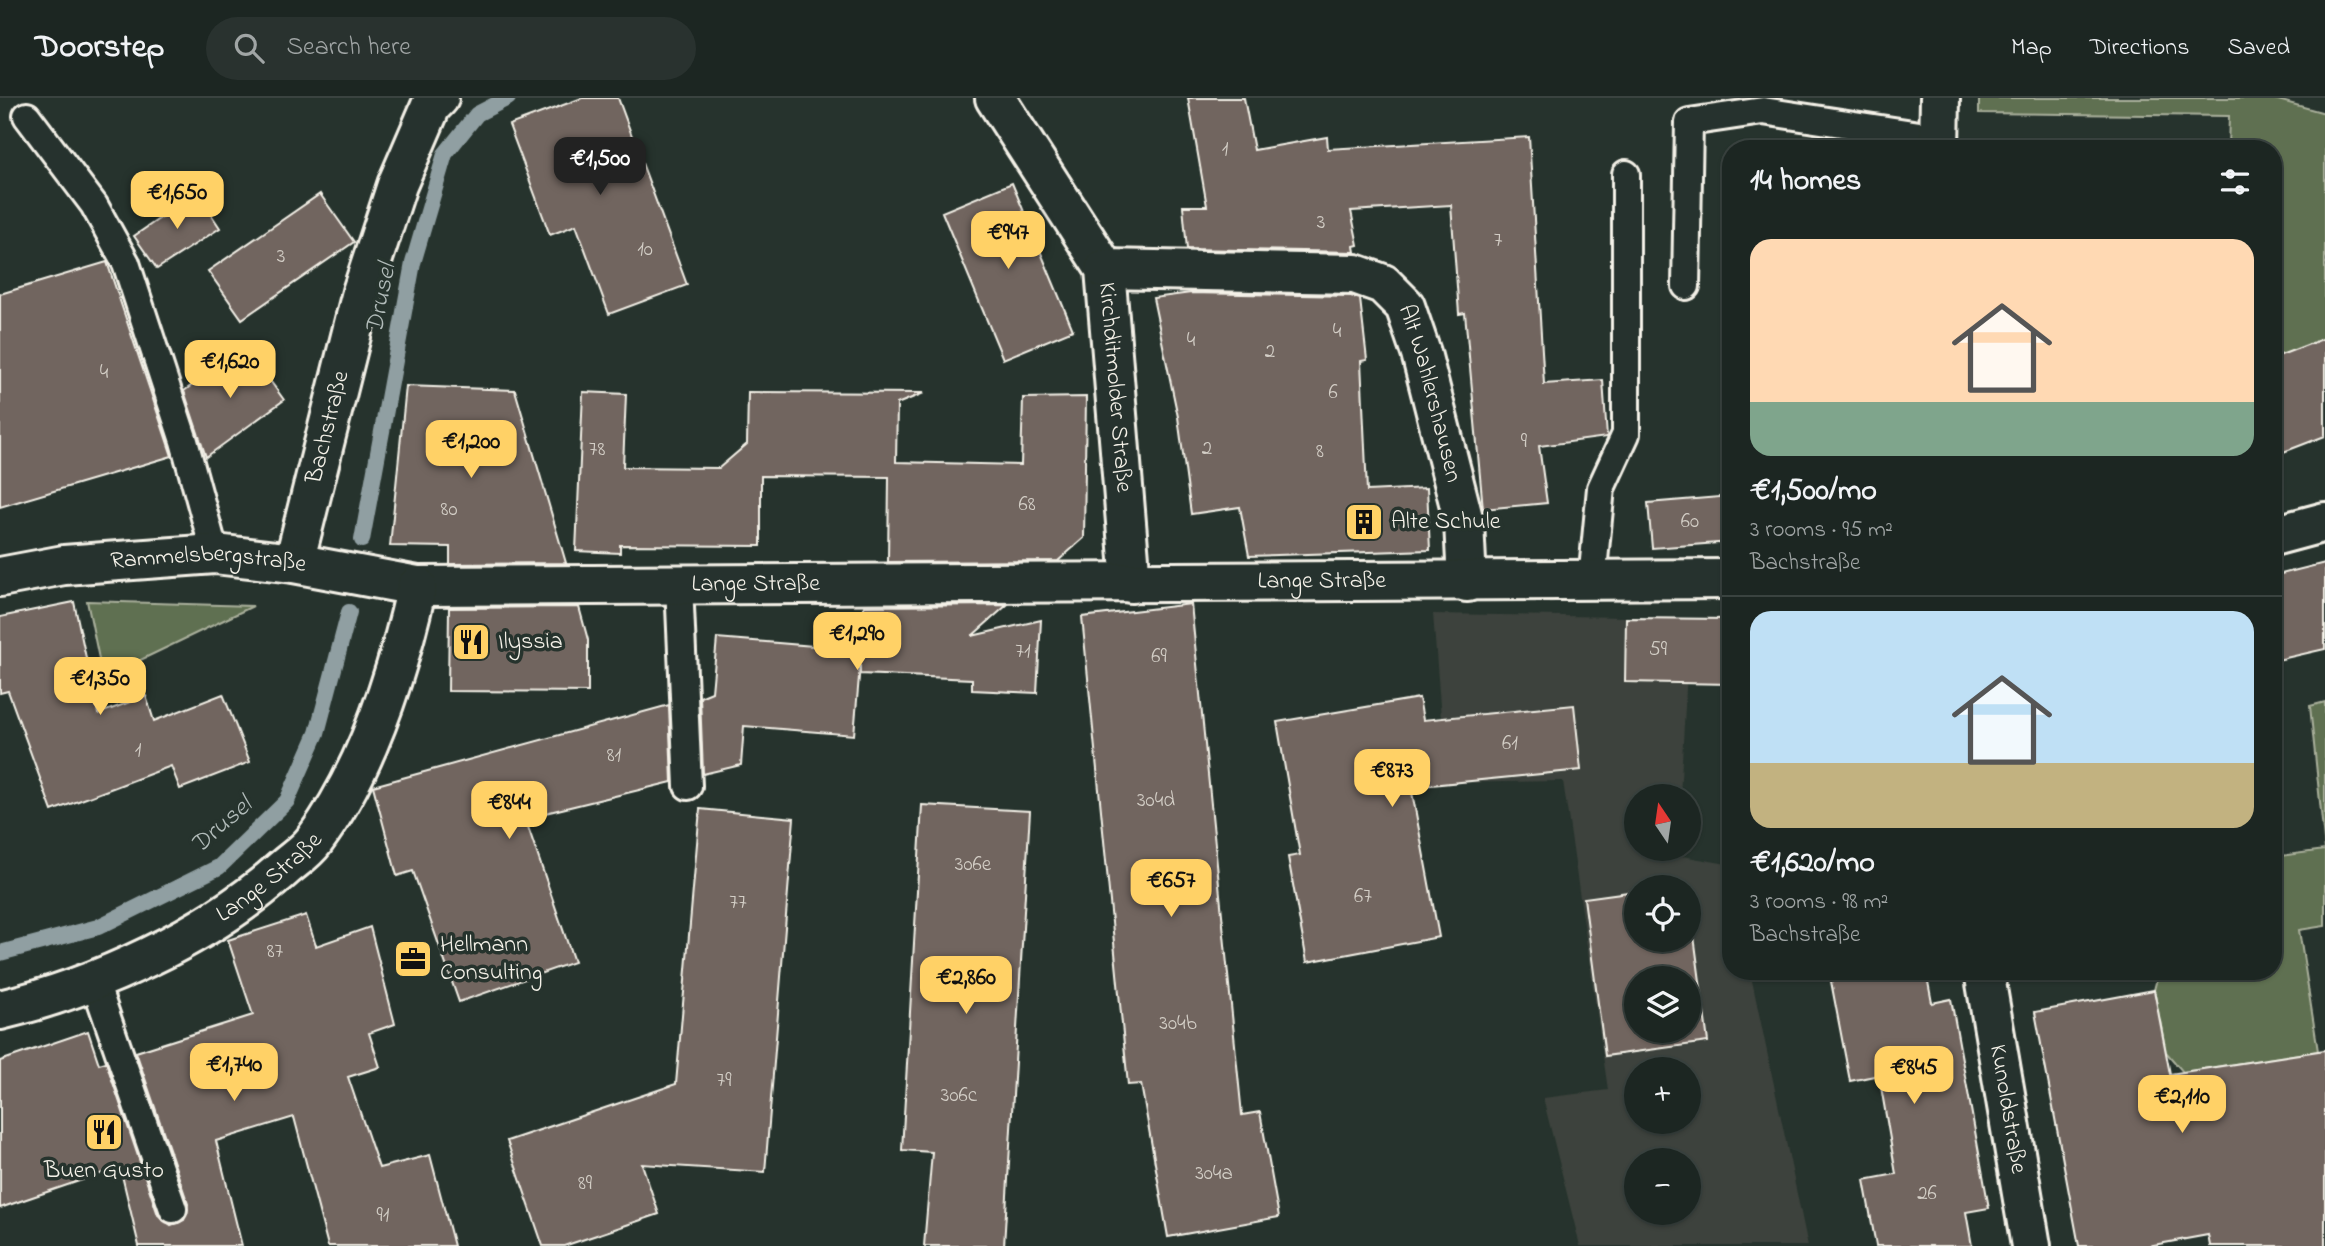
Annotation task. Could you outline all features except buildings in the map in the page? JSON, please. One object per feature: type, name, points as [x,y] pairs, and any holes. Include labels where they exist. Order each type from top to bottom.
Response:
[{"type":"street","name":"Bachstraße","points":[[294,563],[362,292],[397,185],[430,106],[439,98]]},
{"type":"street","name":"Kirchditmolder Straße","points":[[995,98],[1105,270],[1131,583]]},
{"type":"street","points":[[1939,140],[1940,98]]},
{"type":"street","name":"Alt Wahlershausen","points":[[1105,270],[1355,274],[1383,284],[1405,306],[1421,353],[1464,522],[1467,582]]},
{"type":"street","points":[[2282,534],[2325,522]]},
{"type":"street","name":"Rammelsbergstraße","points":[[0,577],[64,565],[215,554],[294,563],[417,586]]},
{"type":"street","name":"Lange Straße","points":[[0,1010],[94,979],[190,934],[258,891],[313,842],[348,786],[374,727],[407,631],[417,586],[1722,579]]},
{"type":"street","name":"Kunoldstraße","points":[[1986,980],[2031,1246]]},
{"type":"lane","points":[[1686,286],[1689,122],[1763,111],[1922,140]]},
{"type":"lane","points":[[27,116],[94,205],[126,263],[184,441],[215,554]]},
{"type":"lane","points":[[1592,581],[1601,488],[1626,434],[1626,174]]},
{"type":"lane","points":[[679,584],[688,786]]},
{"type":"lane","points":[[94,979],[173,1209]]},
{"type":"shaded area","points":[[1433,614],[1690,618],[1681,784],[1624,784],[1624,861],[1701,859],[1722,863],[1722,980],[1752,980],[1808,1246],[1580,1246],[1543,1098],[1608,1090],[1563,781],[1446,783]]},
{"type":"green space","points":[[1979,98],[2271,98],[2325,113],[2325,340],[2282,355],[2282,140],[2228,140],[2229,116],[1979,113]]},
{"type":"green space","points":[[87,601],[253,606],[103,678]]},
{"type":"green space","points":[[2325,702],[2325,850],[2310,706]]},
{"type":"green space","points":[[2325,850],[2325,926],[2299,930],[2318,1051],[2183,1072],[2166,1052],[2154,990],[2157,980],[2282,980],[2282,856]]},
{"type":"waterway","name":"Drusel","points":[[362,540],[413,263],[445,154],[477,114],[508,98]]},
{"type":"waterway","name":"Drusel","points":[[0,953],[98,927],[219,867],[287,801],[317,733],[349,612]]},
{"type":"place","name":"Alte Schule","points":[[1364,522]]},
{"type":"place","name":"Ilyssia","points":[[471,642]]},
{"type":"place","name":"Hellmann Consulting","points":[[413,959]]},
{"type":"place","name":"Buen Gusto","points":[[104,1132]]}]
